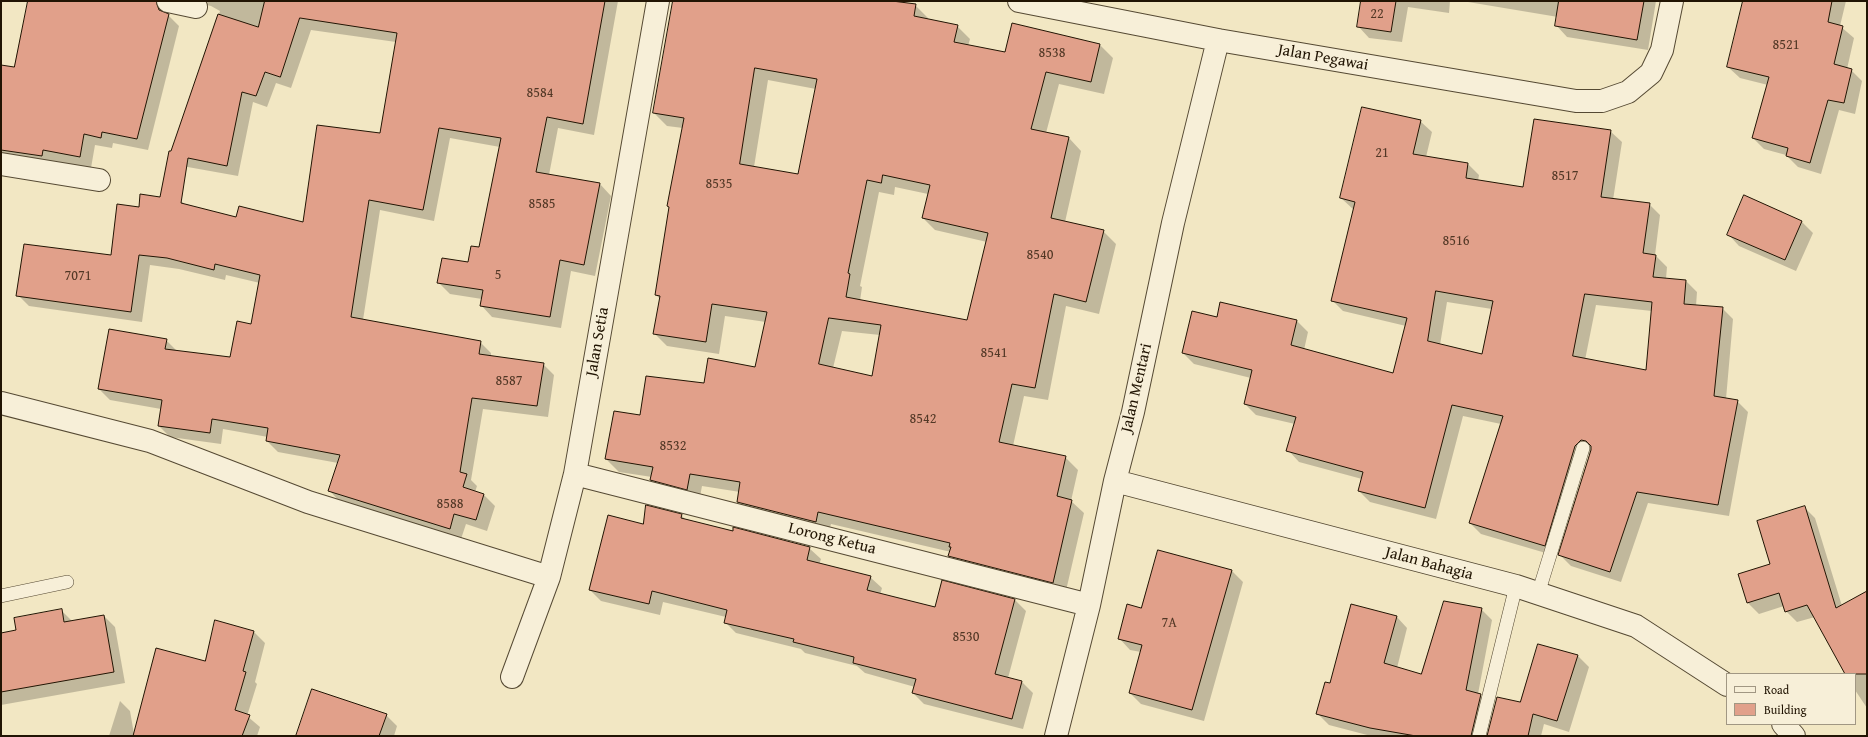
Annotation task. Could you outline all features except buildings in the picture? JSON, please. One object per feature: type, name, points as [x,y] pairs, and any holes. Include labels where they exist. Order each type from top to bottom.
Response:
[{"type":"street","points":[[168,1],[196,7]]},
{"type":"street","name":"Jalan Setia","points":[[512,677],[549,577],[575,474],[658,1]]},
{"type":"street","name":"Jalan Pegawai","points":[[1019,1],[1218,40],[1576,101],[1602,101],[1628,92],[1651,73],[1662,50],[1672,1]]},
{"type":"street","name":"Jalan Mentari","points":[[1056,736],[1089,605],[1115,481],[1133,412],[1173,223],[1218,40]]},
{"type":"street","points":[[1,164],[99,180]]},
{"type":"street","points":[[1,403],[150,440],[308,502],[549,577]]},
{"type":"street","name":"Lorong Ketua","points":[[575,474],[1089,605]]},
{"type":"street","name":"Jalan Bahagia","points":[[1115,481],[1516,586],[1636,626],[1726,684]]},
{"type":"street","points":[[1784,725],[1794,736]]},
{"type":"lane","points":[[1538,594],[1583,448]]},
{"type":"lane","points":[[1,596],[67,582]]},
{"type":"lane","points":[[1479,736],[1516,586]]}]
